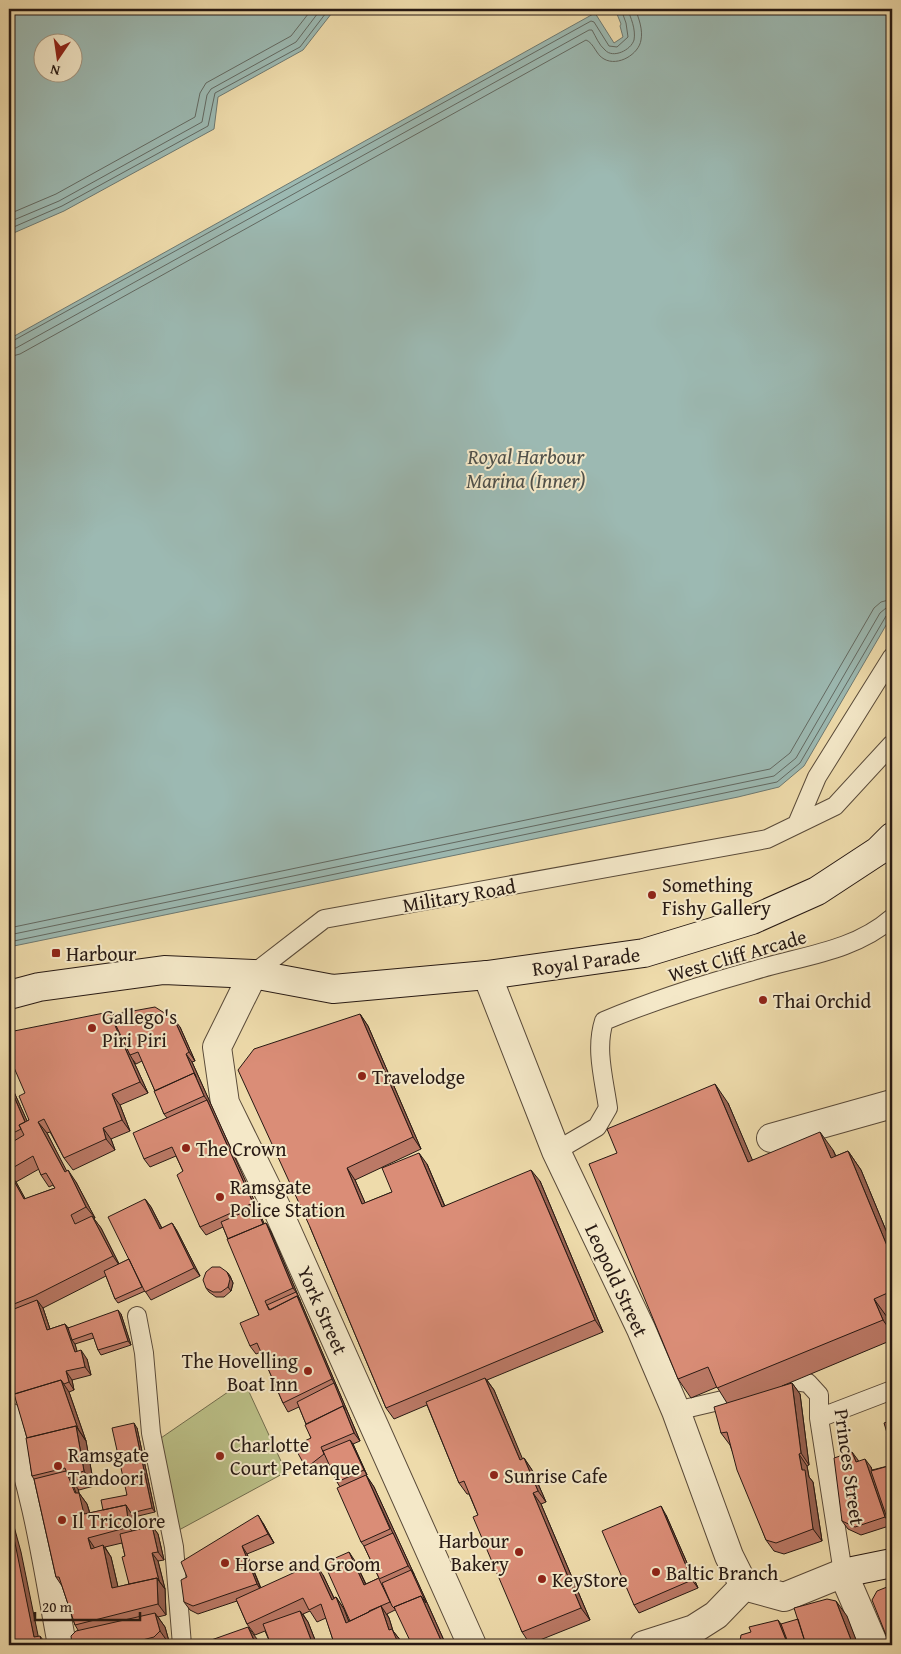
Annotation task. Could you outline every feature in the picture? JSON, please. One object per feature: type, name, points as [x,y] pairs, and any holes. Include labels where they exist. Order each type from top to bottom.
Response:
[{"type":"street","name":"Royal Parade","points":[[253,974],[333,989],[487,975],[644,953],[752,920],[817,891],[878,851],[892,837]]},
{"type":"street","points":[[9,995],[39,987],[164,970],[253,974]]},
{"type":"street","name":"York Street","points":[[253,974],[217,1047],[225,1103],[279,1213],[472,1645]]},
{"type":"street","name":"Leopold Street","points":[[487,975],[556,1151],[641,1329],[676,1411],[728,1556],[744,1586]]},
{"type":"street","points":[[771,1138],[892,1104]]},
{"type":"street","points":[[9,1417],[41,1531],[62,1645]]},
{"type":"street","points":[[644,1645],[694,1629],[716,1615],[744,1586],[784,1597],[844,1573],[892,1564]]},
{"type":"street","points":[[844,1573],[874,1645]]},
{"type":"lane","points":[[798,824],[817,777],[892,657]]},
{"type":"lane","name":"Military Road","points":[[253,974],[324,919],[768,839],[835,806],[892,744]]},
{"type":"lane","name":"West Cliff Arcade","points":[[556,1151],[597,1127],[608,1108],[601,1066],[599,1035],[604,1021],[753,970],[838,949],[881,928],[892,918]]},
{"type":"lane","points":[[137,1316],[144,1353],[151,1433],[174,1546],[182,1645]]},
{"type":"lane","name":"Princes Street","points":[[795,1381],[808,1383],[819,1395],[819,1418],[844,1573]]},
{"type":"lane","points":[[819,1418],[892,1390]]},
{"type":"lane","points":[[676,1411],[727,1399]]},
{"type":"green space","name":"Charlotte Court Petanque","points":[[244,1381],[286,1472],[179,1530],[158,1440]]},
{"type":"water","points":[[9,9],[335,9],[303,50],[218,97],[214,129],[64,211],[9,235]]},
{"type":"water","name":"Royal Harbour Marina (Inner)","points":[[615,9],[892,9],[892,615],[804,766],[779,787],[738,797],[9,947],[9,339],[595,13],[614,43],[623,37],[621,24]]},
{"type":"building","points":[[155,1007],[174,1019],[189,1052],[186,1054],[196,1077],[194,1073],[155,1091],[138,1052],[130,1055],[111,1015]]},
{"type":"building","points":[[109,1012],[140,1082],[112,1094],[122,1120],[103,1128],[106,1139],[64,1158],[44,1119],[38,1122],[65,1172],[68,1170],[86,1207],[71,1215],[75,1224],[92,1216],[113,1256],[34,1296],[9,1306],[9,1256],[11,1255],[9,1250],[9,1172],[24,1199],[55,1188],[46,1173],[41,1175],[33,1156],[9,1170],[9,1144],[24,1135],[19,1125],[29,1120],[19,1096],[25,1093],[9,1056],[9,1032]]},
{"type":"building","points":[[360,1014],[413,1137],[347,1168],[362,1204],[392,1192],[382,1168],[419,1153],[442,1207],[531,1170],[595,1320],[386,1408],[310,1227],[238,1070],[254,1049]]},
{"type":"building","points":[[194,1073],[204,1096],[164,1114],[154,1091]]},
{"type":"building","points":[[715,1084],[748,1162],[820,1132],[831,1158],[848,1151],[892,1258],[892,1291],[874,1299],[883,1320],[717,1388],[708,1367],[678,1379],[589,1164],[617,1153],[607,1129]]},
{"type":"building","points":[[9,1085],[25,1122],[19,1125],[21,1129],[9,1135]]},
{"type":"building","points":[[207,1100],[253,1203],[200,1227],[177,1175],[183,1171],[172,1147],[144,1159],[133,1133]]},
{"type":"building","points":[[145,1199],[160,1229],[172,1223],[194,1268],[145,1292],[108,1217]]},
{"type":"building","points":[[256,1207],[263,1224],[228,1239],[221,1222]]},
{"type":"building","points":[[266,1223],[293,1288],[265,1301],[269,1310],[297,1296],[332,1379],[283,1403],[257,1343],[250,1346],[240,1323],[259,1315],[227,1239]]},
{"type":"building","points":[[129,1259],[142,1287],[115,1299],[104,1271]]},
{"type":"building","points":[[212,1267],[220,1267],[227,1272],[230,1279],[228,1287],[221,1292],[213,1292],[206,1288],[203,1280],[206,1272]]},
{"type":"building","points":[[296,1292],[300,1300],[297,1296],[270,1310],[267,1305]]},
{"type":"building","points":[[37,1300],[47,1330],[65,1324],[75,1352],[81,1350],[85,1367],[66,1371],[69,1382],[64,1384],[61,1380],[15,1394],[9,1375],[9,1311]]},
{"type":"building","points":[[118,1310],[128,1341],[98,1350],[92,1333],[72,1340],[68,1328]]},
{"type":"building","points":[[485,1378],[520,1460],[524,1458],[538,1491],[533,1493],[581,1608],[522,1632],[473,1517],[478,1515],[464,1481],[459,1483],[426,1402]]},
{"type":"building","points":[[61,1380],[78,1429],[76,1426],[27,1438],[14,1394]]},
{"type":"building","points":[[334,1383],[345,1410],[343,1406],[306,1424],[297,1402]]},
{"type":"building","points":[[792,1383],[801,1453],[799,1454],[802,1470],[805,1470],[813,1529],[776,1543],[766,1540],[737,1470],[727,1432],[721,1433],[714,1407]]},
{"type":"building","points":[[343,1406],[354,1433],[321,1447],[324,1454],[306,1468],[294,1446],[311,1438],[305,1425]]},
{"type":"building","points":[[892,1420],[892,1449],[884,1423]]},
{"type":"building","points":[[134,1423],[152,1508],[131,1513],[126,1505],[103,1510],[101,1500],[127,1495],[112,1428]]},
{"type":"building","points":[[76,1426],[84,1471],[68,1476],[65,1468],[32,1476],[26,1438]]},
{"type":"building","points":[[350,1440],[364,1470],[337,1482],[323,1451]]},
{"type":"building","points":[[852,1452],[856,1462],[865,1459],[885,1517],[855,1527],[842,1521],[834,1458]]},
{"type":"building","points":[[892,1465],[892,1519],[888,1521],[871,1471]]},
{"type":"building","points":[[66,1471],[75,1493],[79,1493],[84,1514],[126,1505],[129,1527],[88,1538],[91,1549],[103,1545],[112,1588],[157,1578],[158,1604],[75,1625],[59,1577],[56,1577],[34,1479]]},
{"type":"building","points":[[366,1475],[390,1529],[361,1542],[337,1488]]},
{"type":"building","points":[[661,1506],[692,1580],[634,1605],[602,1531]]},
{"type":"building","name":"Horse and Groom","points":[[258,1515],[268,1534],[242,1546],[257,1584],[193,1606],[184,1602],[181,1580],[187,1577],[181,1562]]},
{"type":"building","points":[[9,1521],[34,1637],[40,1636],[42,1645],[9,1645]]},
{"type":"building","points":[[152,1526],[158,1552],[152,1553],[159,1581],[157,1578],[129,1584],[122,1557],[125,1556],[120,1534]]},
{"type":"building","points":[[393,1533],[408,1566],[379,1579],[390,1602],[350,1621],[324,1563],[349,1552],[364,1585],[379,1578],[364,1546]]},
{"type":"building","points":[[315,1563],[332,1600],[336,1597],[346,1623],[381,1606],[389,1630],[392,1629],[399,1645],[326,1645],[334,1643],[321,1604],[309,1610],[303,1598],[247,1624],[236,1599]]},
{"type":"building","points":[[411,1570],[426,1603],[421,1596],[394,1607],[395,1609],[392,1606],[382,1583]]},
{"type":"building","points":[[892,1585],[892,1645],[890,1645],[872,1600],[877,1591]]},
{"type":"building","points":[[421,1596],[443,1645],[412,1645],[394,1607]]},
{"type":"building","points":[[827,1599],[836,1601],[853,1645],[806,1645],[794,1608]]},
{"type":"building","points":[[300,1611],[313,1645],[271,1645],[263,1624]]},
{"type":"building","points":[[155,1613],[160,1631],[154,1637],[123,1645],[72,1645],[71,1636],[76,1631]]},
{"type":"building","points":[[798,1619],[806,1645],[789,1645],[781,1624]]},
{"type":"building","points":[[778,1620],[788,1645],[741,1645],[741,1635],[751,1632],[749,1627]]},
{"type":"building","points":[[248,1627],[256,1645],[200,1644]]},
{"type":"place","name":"Something Fishy Gallery","points":[[652,895]]},
{"type":"place","name":"Harbour","points":[[56,953]]},
{"type":"place","name":"Thai Orchid","points":[[763,1000]]},
{"type":"place","name":"Gallego's Piri Piri","points":[[92,1028]]},
{"type":"place","name":"Travelodge","points":[[362,1076]]},
{"type":"place","name":"The Crown","points":[[186,1148]]},
{"type":"place","name":"Ramsgate Police Station","points":[[220,1197]]},
{"type":"place","name":"The Hovelling Boat Inn","points":[[308,1371]]},
{"type":"place","name":"Charlotte Court Petanque","points":[[220,1456]]},
{"type":"place","name":"Ramsgate Tandoori","points":[[58,1466]]},
{"type":"place","name":"Sunrise Cafe","points":[[494,1475]]},
{"type":"place","name":"Il Tricolore","points":[[62,1520]]},
{"type":"place","name":"Harbour Bakery","points":[[519,1552]]},
{"type":"place","name":"Horse and Groom","points":[[225,1563]]},
{"type":"place","name":"Baltic Branch","points":[[656,1572]]},
{"type":"place","name":"KeyStore","points":[[542,1579]]}]
